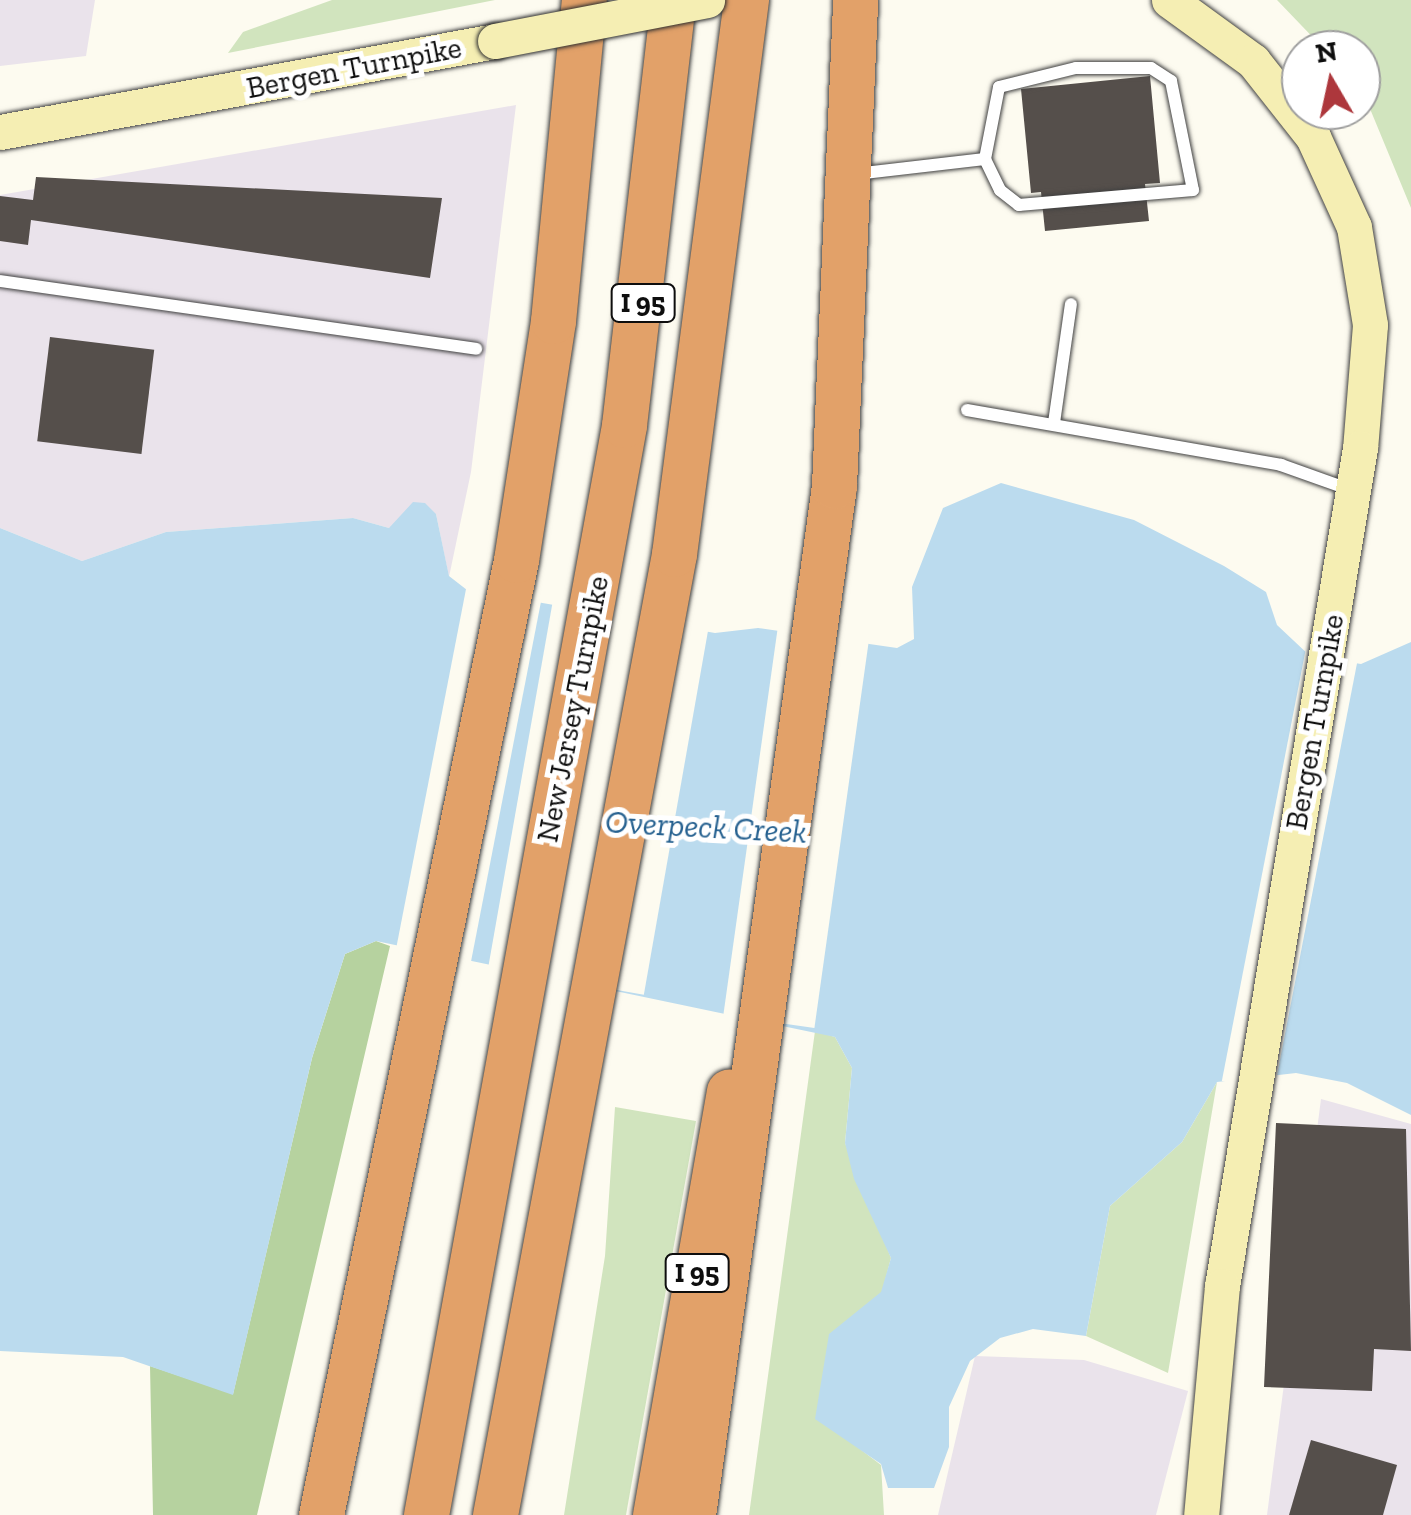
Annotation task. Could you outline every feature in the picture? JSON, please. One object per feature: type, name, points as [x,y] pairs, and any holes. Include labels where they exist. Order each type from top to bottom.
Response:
[{"type":"highway","points":[[321,1515],[360,1290],[516,560],[555,305],[584,0]]},
{"type":"highway","name":"New Jersey Turnpike","points":[[439,1412],[594,603],[644,300],[674,0]]},
{"type":"highway","points":[[495,1515],[569,1146],[664,615],[704,367],[746,0]]},
{"type":"highway","name":"I 95","points":[[655,1515],[752,1035],[820,610],[852,174],[855,0]]},
{"type":"highway","name":"I 95","points":[[694,1515],[752,1035]]},
{"type":"highway","points":[[528,1515],[569,1146]]},
{"type":"highway","points":[[293,1515],[360,1290]]},
{"type":"highway","name":"I 95","points":[[408,1515],[439,1412]]},
{"type":"highway","name":"I 95","points":[[426,1515],[439,1412]]},
{"type":"main road","name":"Bergen Turnpike","points":[[0,132],[707,0]]},
{"type":"main road","name":"Bergen Turnpike","points":[[1169,0],[1270,79],[1345,202],[1370,325],[1354,491],[1219,1304],[1201,1515]]},
{"type":"lane","points":[[1076,68],[1151,68],[1171,81],[1187,127],[1192,190],[1019,205],[985,159],[1000,87],[1076,68]]},
{"type":"lane","points":[[852,174],[985,159]]},
{"type":"lane","points":[[0,282],[476,349]]},
{"type":"lane","points":[[1054,424],[1071,304]]},
{"type":"lane","points":[[967,410],[1281,465],[1354,491]]},
{"type":"shaded area","points":[[0,0],[95,0],[86,56],[0,66]]},
{"type":"shaded area","points":[[516,105],[471,472],[449,577],[436,514],[389,528],[353,518],[166,532],[82,561],[0,528],[0,195]]},
{"type":"shaded area","points":[[1321,1099],[1411,1124],[1411,1515],[1267,1515]]},
{"type":"shaded area","points":[[975,1356],[1084,1360],[1188,1391],[1156,1515],[938,1515]]},
{"type":"green space","points":[[332,0],[495,0],[228,53],[243,32]]},
{"type":"green space","points":[[1277,0],[1411,0],[1411,208],[1379,130],[1381,30],[1306,30]]},
{"type":"green space","points":[[376,941],[390,946],[257,1515],[153,1515],[150,1366],[233,1394],[312,1058],[345,954]]},
{"type":"green space","points":[[815,1031],[835,1037],[852,1068],[845,1143],[891,1258],[882,1292],[852,1324],[860,1449],[881,1465],[884,1515],[749,1515]]},
{"type":"green space","points":[[1217,1082],[1168,1373],[1086,1336],[1110,1206],[1182,1142]]},
{"type":"green space","points":[[615,1107],[696,1121],[626,1515],[564,1515],[605,1256]]},
{"type":"water","name":"Overpeck Creek","points":[[1001,483],[1134,520],[1224,566],[1266,592],[1277,625],[1310,656],[1361,664],[1411,642],[1411,1115],[1347,1083],[1296,1073],[1217,1082],[1182,1142],[1110,1206],[1086,1336],[1033,1329],[1000,1338],[970,1361],[949,1407],[949,1447],[934,1488],[888,1488],[881,1464],[815,1419],[829,1334],[881,1292],[891,1258],[854,1179],[845,1143],[852,1068],[835,1037],[376,941],[345,954],[312,1058],[233,1395],[123,1357],[0,1351],[0,528],[82,561],[166,532],[353,518],[389,528],[413,502],[425,503],[436,514],[449,576],[467,590],[715,633],[758,628],[897,648],[914,639],[912,587],[943,508]]},
{"type":"pier","points":[[467,584],[542,599],[470,967],[395,952]]},
{"type":"pier","points":[[553,600],[709,627],[644,995],[488,967]]},
{"type":"pier","points":[[778,626],[869,639],[814,1028],[723,1015]]},
{"type":"pier","points":[[1306,648],[1358,658],[1274,1091],[1222,1081]]},
{"type":"building","points":[[1150,76],[1160,183],[1145,184],[1149,221],[1045,231],[1041,192],[1031,193],[1021,89]]},
{"type":"building","points":[[36,177],[442,198],[430,278],[31,220],[28,245],[0,241],[0,196],[33,200]]},
{"type":"building","points":[[50,337],[154,350],[141,454],[37,441]]},
{"type":"building","points":[[1276,1123],[1406,1129],[1411,1351],[1374,1349],[1372,1391],[1264,1387]]},
{"type":"building","points":[[1311,1440],[1397,1465],[1383,1515],[1289,1515]]}]
